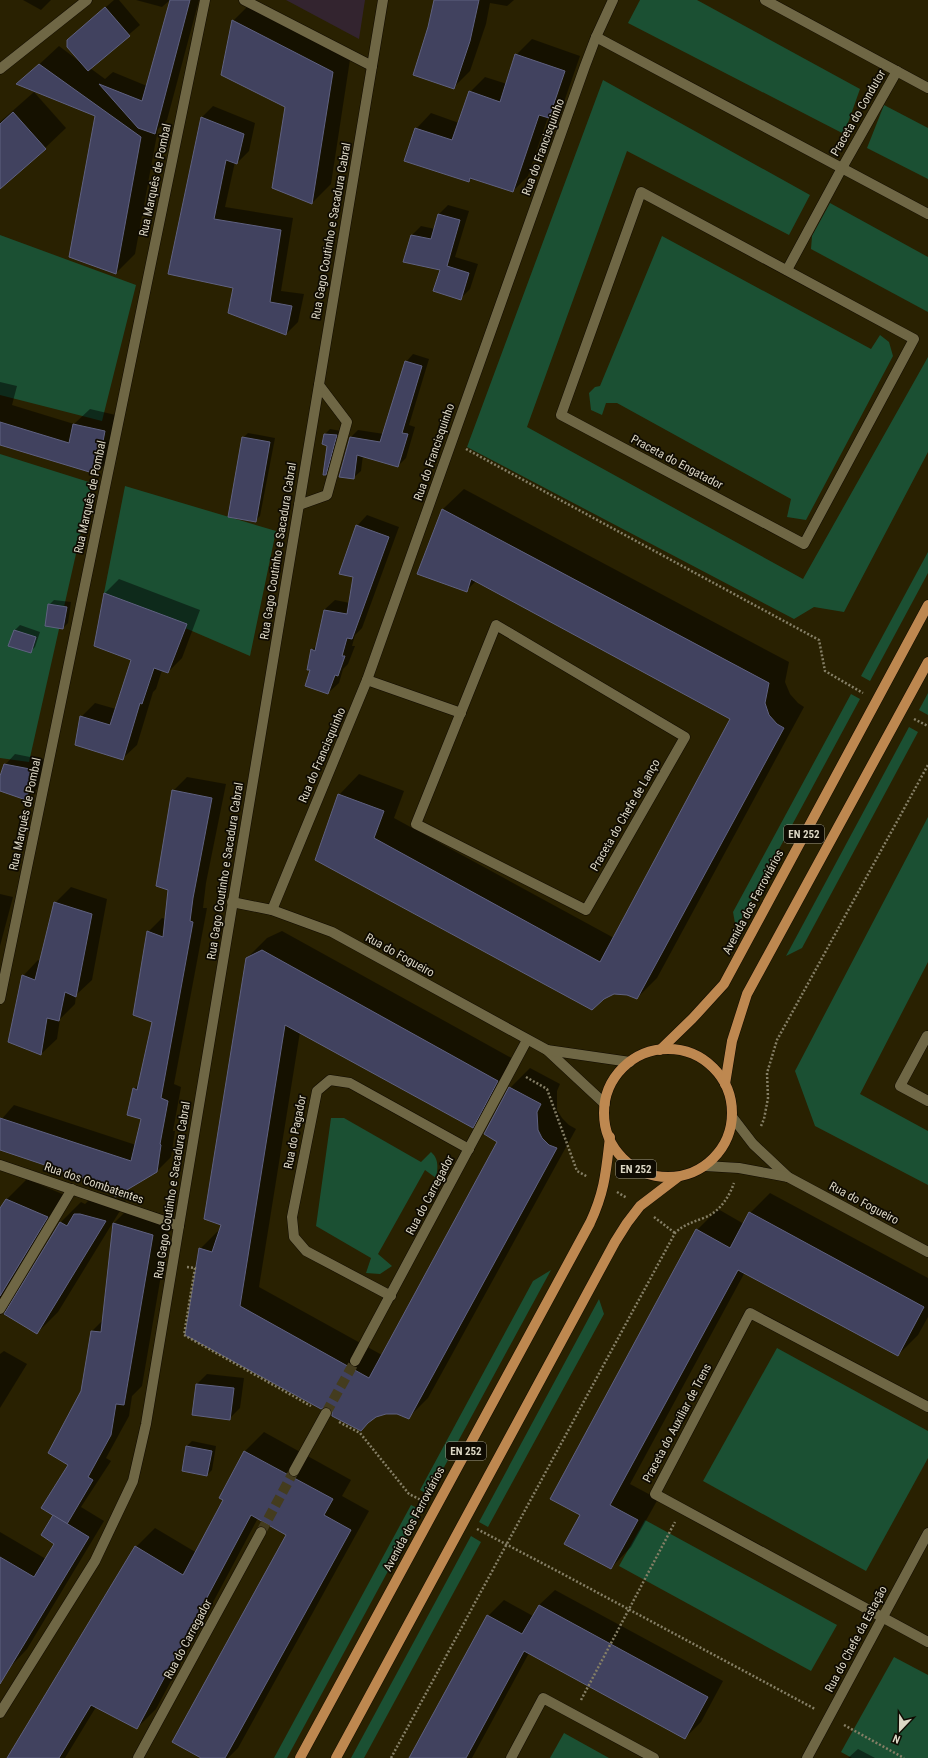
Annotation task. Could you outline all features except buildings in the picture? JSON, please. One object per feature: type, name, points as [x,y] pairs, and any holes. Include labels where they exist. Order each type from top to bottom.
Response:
[{"type":"main road","name":"Avenida dos Ferroviários","points":[[660,1050],[724,984],[928,604]]},
{"type":"main road","name":"Avenida dos Ferroviários","points":[[725,1084],[732,1041],[747,994],[928,662]]},
{"type":"main road","name":"Avenida dos Ferroviários","points":[[660,1050],[680,1050],[698,1057],[714,1068],[725,1084],[731,1101],[732,1118],[728,1137],[719,1153],[705,1166],[692,1173],[678,1177],[657,1176],[636,1169],[620,1156],[610,1137],[605,1121],[605,1104],[615,1078],[630,1062],[644,1054],[660,1050]]},
{"type":"main road","name":"Avenida dos Ferroviários","points":[[300,1758],[587,1228],[598,1205],[604,1185],[610,1137]]},
{"type":"main road","name":"Avenida dos Ferroviários","points":[[336,1758],[615,1242],[640,1206],[678,1177]]},
{"type":"street","points":[[0,69],[87,0]]},
{"type":"street","name":"Rua Marquês de Pombal","points":[[0,999],[205,0]]},
{"type":"street","points":[[244,0],[372,66]]},
{"type":"street","name":"Rua Gago Coutinho e Sacadura Cabral","points":[[0,1713],[95,1561],[133,1481],[146,1424],[383,0]]},
{"type":"street","name":"Rua do Francisquinho","points":[[272,910],[367,680],[596,37],[613,0]]},
{"type":"street","name":"Praceta do Condutor","points":[[765,0],[928,88]]},
{"type":"street","points":[[596,37],[928,214]]},
{"type":"street","name":"Praceta do Condutor","points":[[842,168],[897,71]]},
{"type":"street","points":[[787,270],[842,168]]},
{"type":"street","name":"Praceta do Engatador","points":[[641,192],[787,270],[914,339],[804,544],[561,415],[641,192]]},
{"type":"street","points":[[299,505],[327,495],[347,422],[319,385]]},
{"type":"street","name":"Praceta do Chefe de Lanço","points":[[496,625],[685,736],[586,910],[416,824],[461,714],[496,625]]},
{"type":"street","points":[[367,680],[461,714]]},
{"type":"street","name":"Rua do Fogueiro","points":[[232,902],[272,910],[332,932],[547,1050],[605,1104]]},
{"type":"street","points":[[928,1035],[900,1086],[928,1101]]},
{"type":"street","name":"Rua do Carregador","points":[[355,1360],[391,1296],[527,1040]]},
{"type":"street","name":"Rua do Fogueiro","points":[[547,1050],[630,1062]]},
{"type":"street","name":"Rua do Pagador","points":[[391,1296],[306,1251],[294,1237],[292,1217],[317,1091],[330,1080],[350,1083],[469,1149]]},
{"type":"street","points":[[732,1118],[753,1144],[788,1177]]},
{"type":"street","name":"Rua dos Combatentes","points":[[0,1165],[179,1226]]},
{"type":"street","points":[[705,1166],[740,1168],[788,1177]]},
{"type":"street","name":"Rua do Fogueiro","points":[[788,1177],[928,1252]]},
{"type":"street","points":[[0,1309],[72,1189]]},
{"type":"street","name":"Praceta do Auxiliar de Trens","points":[[928,1407],[750,1313],[654,1494],[928,1642]]},
{"type":"street","points":[[294,1471],[325,1414]]},
{"type":"street","name":"Rua do Carregador","points":[[138,1758],[261,1532]]},
{"type":"street","name":"Rua do Chefe da Estação","points":[[807,1758],[928,1533]]},
{"type":"street","points":[[511,1758],[543,1698],[654,1758]]},
{"type":"path","points":[[452,441],[819,640],[825,671],[877,700]]},
{"type":"path","points":[[900,713],[928,726]]},
{"type":"path","points":[[753,1144],[764,1119],[768,1098],[767,1073],[777,1040],[928,765]]},
{"type":"path","points":[[511,1069],[547,1089],[576,1171],[640,1206],[675,1233]]},
{"type":"path","points":[[391,1758],[675,1233],[681,1227],[716,1211],[732,1190],[740,1168]]},
{"type":"path","points":[[173,1264],[195,1268],[184,1335],[360,1433],[409,1494],[436,1507]]},
{"type":"path","points":[[574,1714],[682,1509]]},
{"type":"path","points":[[463,1522],[829,1716],[904,1758]]},
{"type":"shaded area","points":[[286,0],[365,0],[359,39]]},
{"type":"green space","points":[[640,0],[697,0],[860,89],[844,134],[628,23]]},
{"type":"green space","points":[[603,80],[810,195],[789,235],[627,151],[527,427],[803,579],[928,357],[928,452],[844,612],[814,607],[794,619],[467,447]]},
{"type":"green space","points":[[884,105],[928,128],[928,179],[867,148]]},
{"type":"green space","points":[[830,203],[928,257],[928,312],[811,249],[812,236]]},
{"type":"green space","points":[[0,235],[136,285],[102,421],[0,395]]},
{"type":"green space","points":[[662,236],[871,349],[880,335],[889,342],[893,356],[806,520],[787,517],[791,499],[617,403],[606,403],[602,415],[591,410],[589,393],[595,387],[600,386]]},
{"type":"green space","points":[[0,454],[92,483],[29,762],[0,758]]},
{"type":"green space","points":[[125,486],[276,531],[250,656],[104,593]]},
{"type":"green space","points":[[928,552],[928,573],[870,681],[861,676]]},
{"type":"green space","points":[[928,693],[928,715],[919,710]]},
{"type":"green space","points":[[851,694],[860,699],[736,929],[733,912]]},
{"type":"green space","points":[[909,727],[918,732],[802,948],[786,956]]},
{"type":"green space","points":[[928,817],[928,962],[860,1094],[928,1131],[928,1185],[815,1126],[795,1071]]},
{"type":"green space","points":[[331,1118],[344,1118],[421,1162],[431,1152],[437,1161],[436,1178],[425,1170],[378,1254],[392,1266],[380,1274],[366,1273],[371,1258],[316,1226]]},
{"type":"green space","points":[[551,1270],[429,1495],[420,1490],[533,1281]]},
{"type":"green space","points":[[599,1299],[604,1314],[488,1527],[479,1522]]},
{"type":"green space","points":[[777,1348],[928,1431],[928,1458],[866,1571],[703,1481]]},
{"type":"green space","points":[[411,1505],[421,1510],[287,1758],[274,1758]]},
{"type":"green space","points":[[645,1520],[837,1625],[811,1671],[619,1566]]},
{"type":"green space","points":[[471,1536],[481,1542],[364,1758],[351,1758]]},
{"type":"green space","points":[[894,1657],[928,1675],[928,1758],[852,1758],[841,1752]]},
{"type":"green space","points":[[564,1733],[609,1758],[550,1758]]},
{"type":"tunnel","points":[[326,1413],[355,1361]]},
{"type":"tunnel","points":[[261,1532],[294,1471]]}]
